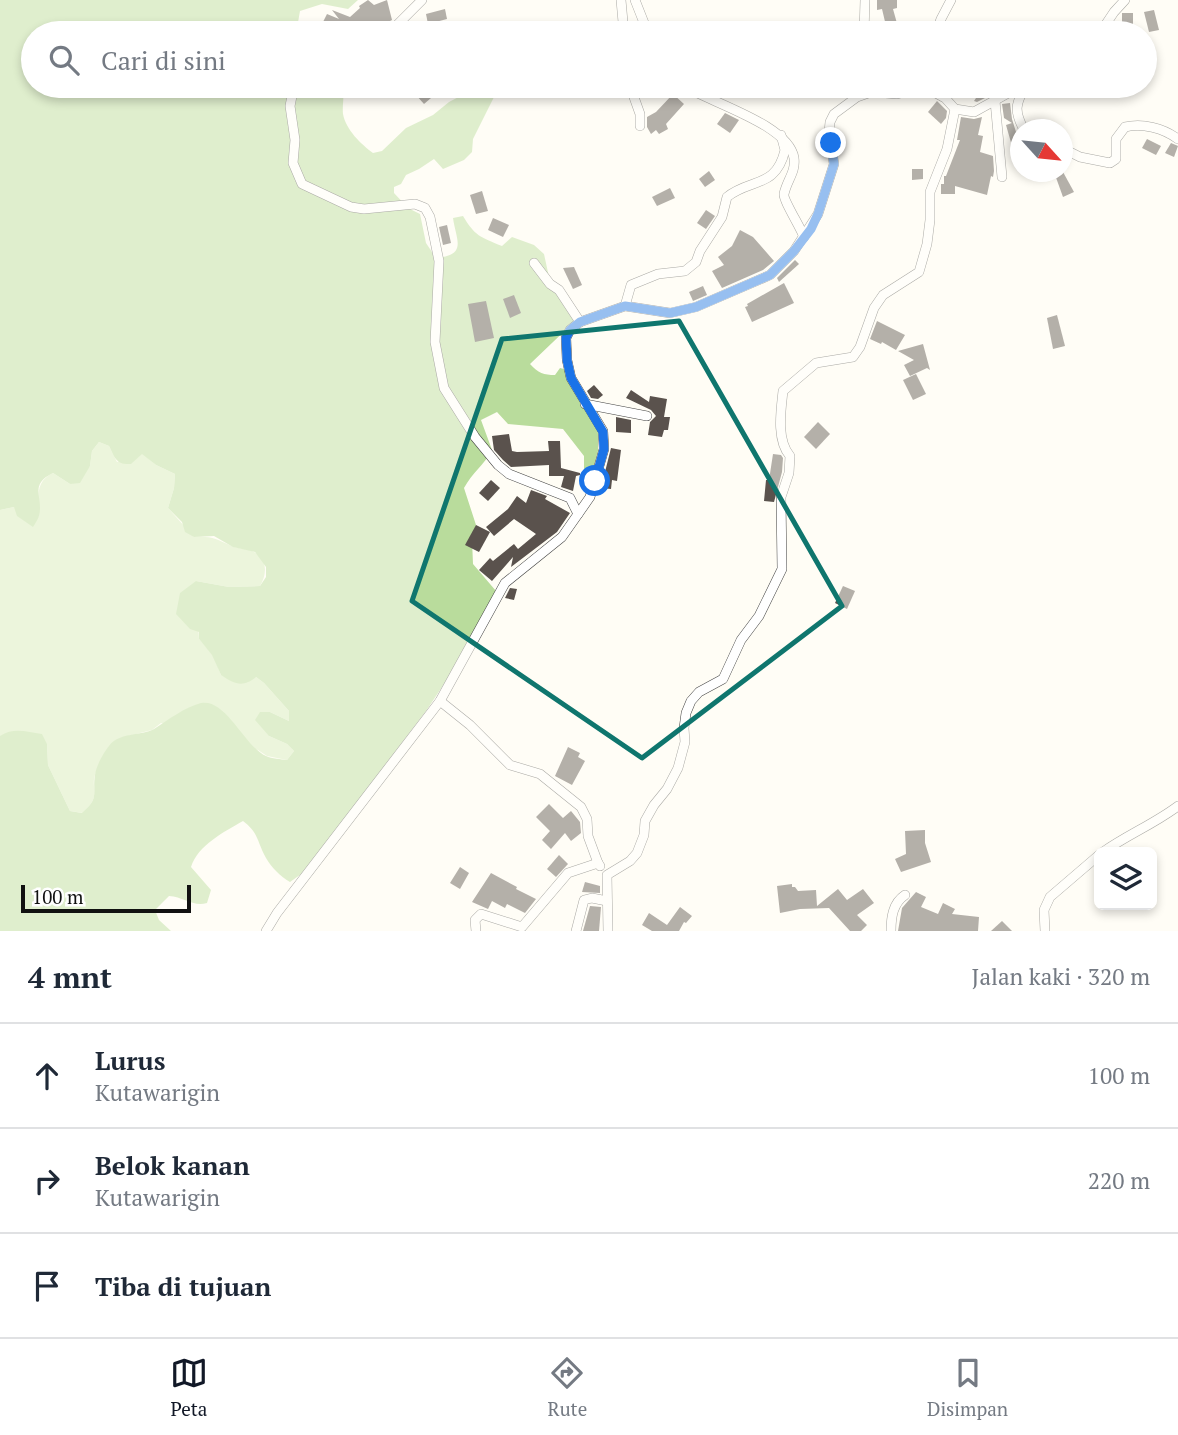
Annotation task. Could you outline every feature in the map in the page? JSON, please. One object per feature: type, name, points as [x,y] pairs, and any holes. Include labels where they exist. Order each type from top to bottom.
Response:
[{"type":"street","points":[[401,21],[422,0]]},
{"type":"street","points":[[621,0],[623,21]]},
{"type":"street","points":[[635,0],[643,21]]},
{"type":"street","points":[[864,21],[865,0]]},
{"type":"street","points":[[940,21],[951,0]]},
{"type":"street","points":[[1108,21],[1125,0]]},
{"type":"street","points":[[292,98],[290,106],[295,141],[293,163],[302,184],[351,207],[363,209],[415,204],[425,208],[430,217],[439,261],[435,342],[444,388],[475,437],[498,465],[509,474],[569,498],[578,514]]},
{"type":"street","points":[[634,98],[640,114],[640,126]]},
{"type":"street","points":[[707,98],[762,123],[781,135],[792,150],[793,173],[784,195],[804,237]]},
{"type":"street","points":[[266,931],[276,913],[440,701],[505,583],[562,537],[590,497],[604,449],[603,432],[571,378],[566,338],[570,330],[580,322],[625,306],[670,313],[696,307],[770,275],[804,237],[818,214],[834,164],[830,122],[844,105],[857,98]]},
{"type":"street","points":[[945,98],[955,109],[974,112],[1001,98]]},
{"type":"street","points":[[1018,119],[1016,115],[1020,98]]},
{"type":"street","points":[[995,101],[1002,177]]},
{"type":"street","points":[[607,875],[630,861],[637,853],[644,835],[645,821],[678,768],[685,742],[686,713],[691,701],[699,692],[723,679],[741,640],[759,616],[782,569],[781,497],[789,473],[790,456],[785,450],[782,438],[783,391],[816,363],[853,357],[860,347],[874,308],[883,295],[919,272],[927,244],[930,192],[947,149],[955,109]]},
{"type":"street","points":[[1073,154],[1110,163],[1116,159],[1116,139],[1125,127],[1141,124],[1178,139]]},
{"type":"street","points":[[625,306],[631,285],[658,274],[685,271],[696,262],[722,217],[727,197],[739,189],[767,180],[774,172],[785,150],[781,135]]},
{"type":"street","points":[[534,263],[550,284],[559,290],[580,322]]},
{"type":"street","points":[[585,404],[647,416]]},
{"type":"street","points":[[440,701],[470,725],[510,765],[540,774],[581,807],[587,819],[588,836],[598,863],[607,875],[607,931]]},
{"type":"street","points":[[1110,847],[1126,835],[1164,817],[1178,806]]},
{"type":"street","points":[[1045,931],[1044,909],[1050,897],[1094,860]]},
{"type":"street","points":[[476,931],[475,920],[481,914],[522,927],[568,873],[598,863]]},
{"type":"street","points":[[891,931],[897,900],[905,895]]},
{"type":"street","points":[[576,931],[584,900],[592,898],[607,901]]},
{"type":"highlighted area","points":[[679,321],[842,606],[642,758],[412,601],[502,339]]},
{"type":"green space","points":[[0,0],[358,0],[348,9],[322,4],[300,11],[298,21],[21,21],[21,98],[343,98],[343,114],[347,126],[373,153],[382,151],[406,128],[433,115],[457,98],[494,98],[473,139],[472,152],[464,160],[443,169],[434,159],[406,175],[401,184],[394,187],[394,193],[408,208],[420,214],[426,243],[436,258],[453,254],[456,250],[458,245],[453,218],[463,216],[475,232],[488,240],[502,246],[512,237],[534,245],[544,254],[549,277],[575,321],[530,364],[548,375],[555,375],[560,368],[564,369],[598,431],[598,451],[591,476],[587,480],[584,476],[584,456],[563,429],[508,424],[497,412],[481,420],[492,450],[464,488],[476,525],[472,540],[473,564],[496,591],[450,675],[426,711],[304,872],[290,882],[280,874],[266,858],[255,834],[243,821],[220,835],[194,859],[191,867],[211,890],[207,903],[197,904],[169,896],[155,910],[159,920],[171,931],[0,931],[0,736],[15,731],[42,734],[47,744],[48,765],[70,811],[82,813],[93,799],[99,763],[113,742],[124,736],[154,729],[201,703],[210,703],[219,708],[250,743],[266,756],[287,760],[294,751],[287,744],[269,736],[255,720],[260,712],[270,712],[289,721],[289,711],[256,677],[247,683],[238,684],[221,675],[212,655],[199,639],[199,632],[190,629],[176,614],[180,593],[196,581],[229,587],[260,586],[266,577],[266,567],[255,552],[233,547],[214,536],[194,537],[185,532],[182,522],[168,508],[175,474],[156,465],[142,454],[131,464],[122,463],[117,460],[109,446],[99,442],[92,451],[90,466],[80,483],[70,484],[53,473],[41,482],[38,492],[39,516],[33,527],[17,516],[14,507],[0,510]]},
{"type":"green space","points":[[99,442],[109,446],[117,462],[142,453],[156,465],[175,474],[168,508],[194,537],[210,538],[249,550],[262,559],[265,572],[260,586],[229,587],[196,581],[199,639],[213,655],[221,675],[256,677],[289,711],[289,721],[270,712],[269,736],[287,744],[294,751],[287,760],[267,756],[258,750],[161,723],[152,730],[120,738],[96,772],[94,796],[83,813],[70,811],[48,765],[47,744],[0,736],[0,510],[14,507],[39,517],[39,491],[43,481],[53,473],[70,484],[90,466],[92,451]]},
{"type":"building","points":[[368,0],[374,5],[387,0],[392,20],[324,21],[327,14],[339,19],[332,10],[350,17]]},
{"type":"building","points":[[877,0],[897,0],[897,8],[893,9],[896,21],[885,21],[882,9],[877,10]]},
{"type":"building","points":[[445,9],[447,19],[427,21],[426,14]]},
{"type":"building","points":[[1154,10],[1157,21],[1146,21],[1144,12]]},
{"type":"building","points":[[1122,13],[1133,13],[1133,21],[1122,21]]},
{"type":"building","points":[[419,98],[431,98],[424,104]]},
{"type":"building","points":[[669,98],[677,98],[684,104],[666,124],[668,129],[659,134],[656,130],[651,134],[647,127],[647,117]]},
{"type":"building","points":[[937,101],[947,111],[941,124],[928,112]]},
{"type":"building","points":[[1010,103],[1010,122],[1004,118],[1002,104]]},
{"type":"building","points":[[725,113],[739,120],[730,133],[717,124]]},
{"type":"building","points":[[961,117],[982,117],[978,135],[983,136],[980,152],[993,156],[994,171],[987,195],[955,186],[955,194],[941,194],[941,184],[944,184],[944,176],[960,140],[957,140]]},
{"type":"building","points":[[1010,124],[1010,139],[1006,125]]},
{"type":"building","points":[[1147,139],[1161,146],[1156,155],[1142,148]]},
{"type":"building","points":[[1171,143],[1178,146],[1174,157],[1165,153]]},
{"type":"building","points":[[912,169],[923,169],[923,179],[912,180]]},
{"type":"building","points":[[709,171],[715,180],[705,187],[699,179]]},
{"type":"building","points":[[1058,182],[1068,182],[1074,192],[1063,197]]},
{"type":"building","points":[[670,188],[675,198],[657,206],[652,197]]},
{"type":"building","points":[[482,191],[488,211],[476,214],[470,195]]},
{"type":"building","points":[[706,210],[715,216],[706,229],[697,223]]},
{"type":"building","points":[[493,218],[509,225],[503,237],[488,230]]},
{"type":"building","points":[[447,225],[451,243],[443,245],[439,227]]},
{"type":"building","points":[[740,230],[753,237],[774,261],[763,270],[722,288],[712,271],[724,265],[718,257],[732,246]]},
{"type":"building","points":[[795,260],[799,264],[779,282],[777,278]]},
{"type":"building","points":[[574,267],[582,285],[573,289],[563,268]]},
{"type":"building","points":[[784,283],[794,303],[752,322],[745,307],[747,304]]},
{"type":"building","points":[[703,286],[707,295],[693,301],[689,292]]},
{"type":"building","points":[[514,295],[521,313],[510,318],[503,299]]},
{"type":"building","points":[[486,301],[494,338],[475,342],[468,304]]},
{"type":"building","points":[[1057,315],[1065,346],[1053,349],[1047,318]]},
{"type":"building","points":[[877,321],[905,335],[896,350],[870,339]]},
{"type":"building","points":[[923,344],[930,370],[927,368],[910,376],[904,365],[914,360],[898,351]]},
{"type":"building","points":[[916,374],[926,394],[913,400],[903,380]]},
{"type":"building","points":[[594,385],[603,395],[598,399],[591,398],[587,391]]},
{"type":"building","points":[[631,390],[649,402],[650,396],[667,399],[664,417],[670,417],[668,430],[664,430],[662,437],[648,435],[650,422],[656,416],[651,410],[626,398]]},
{"type":"building","points":[[616,417],[631,420],[631,433],[616,432]]},
{"type":"building","points":[[818,422],[830,434],[816,449],[804,437]]},
{"type":"building","points":[[509,434],[512,451],[517,452],[549,451],[548,441],[560,441],[561,468],[580,473],[576,476],[573,491],[561,487],[564,476],[549,476],[549,465],[511,467],[503,460],[494,450],[492,436]]},
{"type":"building","points":[[611,448],[621,450],[617,481],[612,480],[611,489],[601,488]]},
{"type":"building","points":[[773,454],[783,458],[774,502],[764,501]]},
{"type":"building","points":[[491,480],[500,488],[488,501],[479,493]]},
{"type":"building","points":[[531,490],[547,496],[545,499],[570,513],[557,532],[511,567],[513,557],[492,581],[479,570],[490,558],[493,561],[514,544],[518,549],[536,534],[514,519],[494,536],[486,527],[508,509],[517,496],[526,503]]},
{"type":"building","points":[[476,525],[490,532],[479,552],[465,545]]},
{"type":"building","points":[[843,586],[855,591],[847,609],[835,603]]},
{"type":"building","points":[[510,588],[517,589],[514,600],[505,598]]},
{"type":"building","points":[[568,747],[580,753],[578,757],[585,761],[572,785],[555,776]]},
{"type":"building","points":[[549,804],[563,818],[571,811],[580,822],[581,833],[571,841],[565,833],[551,849],[542,840],[550,831],[536,817]]},
{"type":"building","points":[[925,830],[925,843],[931,862],[901,872],[895,859],[906,854],[905,831]]},
{"type":"building","points":[[559,855],[568,864],[556,877],[547,869]]},
{"type":"building","points":[[460,867],[469,873],[460,889],[450,883]]},
{"type":"building","points":[[491,873],[536,899],[525,913],[507,904],[505,908],[492,901],[488,909],[472,902]]},
{"type":"building","points":[[585,882],[600,886],[600,893],[582,892]]},
{"type":"building","points":[[792,884],[798,891],[816,890],[817,906],[838,889],[847,900],[863,889],[874,903],[857,915],[867,925],[861,931],[850,931],[829,908],[780,913],[777,886]]},
{"type":"building","points":[[916,892],[926,897],[921,907],[938,914],[943,903],[955,909],[952,914],[979,917],[978,931],[898,931],[902,908]]},
{"type":"building","points":[[590,906],[601,907],[599,931],[583,931]]},
{"type":"building","points":[[680,907],[692,916],[684,922],[679,931],[652,931],[642,925],[649,913],[667,925]]},
{"type":"building","points":[[1002,921],[1012,931],[991,931]]},
{"type":"route","points":[[595,481],[604,449],[603,432],[571,378],[566,338],[570,330],[580,322],[625,306],[670,313],[696,307],[736,292],[770,275],[794,251],[811,229],[818,214],[834,164],[831,143]]}]
